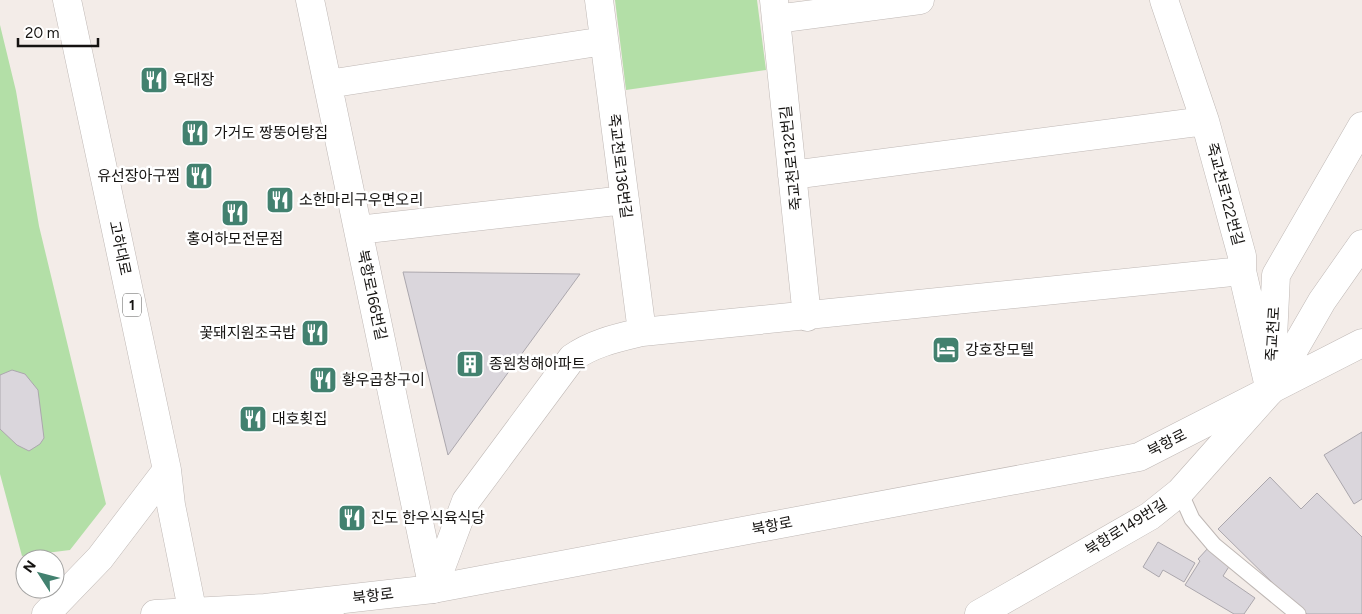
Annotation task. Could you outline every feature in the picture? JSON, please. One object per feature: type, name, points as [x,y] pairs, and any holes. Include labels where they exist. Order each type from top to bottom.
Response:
[{"type":"street","name":"고하대로","points":[[67,0],[167,470],[171,505],[193,612]]},
{"type":"street","name":"북항로166번길","points":[[310,0],[433,589]]},
{"type":"street","name":"죽교천로136번길","points":[[599,0],[642,332]]},
{"type":"street","points":[[776,9],[920,0]]},
{"type":"street","name":"죽교천로122번길","points":[[1164,0],[1205,121],[1242,256],[1242,271],[1270,391]]},
{"type":"street","name":"죽교천로132번길","points":[[776,9],[807,317]]},
{"type":"street","points":[[328,84],[604,41]]},
{"type":"street","points":[[792,175],[1205,121]]},
{"type":"street","name":"죽교천로","points":[[1270,391],[1276,275],[1362,126]]},
{"type":"street","points":[[358,230],[625,200]]},
{"type":"street","name":"죽교천로","points":[[1270,391],[1322,301],[1362,244]]},
{"type":"street","points":[[433,589],[466,501],[572,358],[584,350],[605,341],[642,332],[807,317],[1242,271]]},
{"type":"street","name":"북항로","points":[[155,614],[265,608],[331,607],[1139,457],[1362,343]]},
{"type":"street","name":"북항로149번길","points":[[978,614],[1150,516],[1180,492],[1270,391]]},
{"type":"street","points":[[46,614],[100,558],[167,470]]},
{"type":"lane","points":[[1180,492],[1192,519],[1214,545],[1298,614]]},
{"type":"green space","points":[[615,0],[757,0],[766,70],[626,90]]},
{"type":"green space","points":[[0,25],[16,91],[39,226],[106,504],[70,550],[20,549],[0,474]]},
{"type":"building","name":"종원청해아파트","points":[[403,272],[580,274],[448,455]]},
{"type":"building","points":[[12,370],[25,374],[38,390],[44,438],[40,444],[29,451],[17,445],[0,429],[0,375]]},
{"type":"building","points":[[1362,432],[1362,499],[1354,504],[1324,455]]},
{"type":"building","points":[[1270,477],[1301,509],[1317,493],[1362,537],[1362,614],[1307,614],[1292,602],[1218,529]]},
{"type":"building","points":[[1158,542],[1195,563],[1184,582],[1163,570],[1159,577],[1143,567]]},
{"type":"building","points":[[1209,547],[1230,565],[1223,576],[1255,598],[1244,614],[1234,614],[1185,585],[1200,561],[1198,559]]},
{"type":"place","name":"육대장","points":[[154,80]]},
{"type":"place","name":"가거도 짱뚱어탕집","points":[[195,133]]},
{"type":"place","name":"유선장아구찜","points":[[199,176]]},
{"type":"place","name":"소한마리구우면오리","points":[[280,200]]},
{"type":"place","name":"홍어하모전문점","points":[[235,213]]},
{"type":"place","name":"꽃돼지원조국밥","points":[[315,333]]},
{"type":"place","name":"강호장모텔","points":[[946,350]]},
{"type":"place","name":"종원청해아파트","points":[[470,364]]},
{"type":"place","name":"황우곱창구이","points":[[323,380]]},
{"type":"place","name":"대호횟집","points":[[253,419]]},
{"type":"place","name":"진도 한우식육식당","points":[[352,518]]}]
